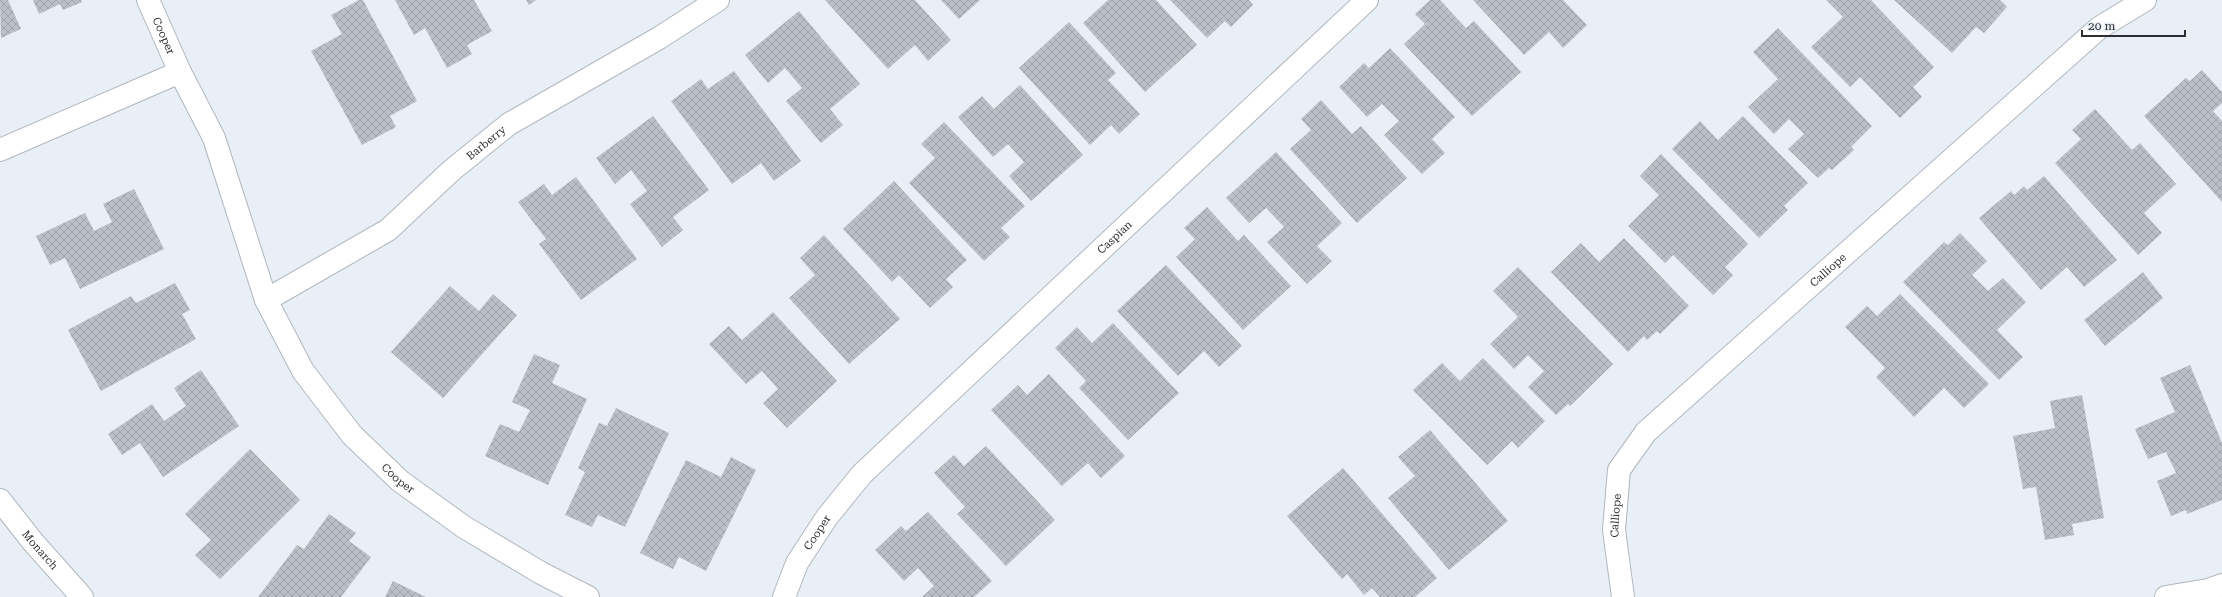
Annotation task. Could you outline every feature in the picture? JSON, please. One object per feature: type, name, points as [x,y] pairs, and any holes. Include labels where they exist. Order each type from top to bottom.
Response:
[{"type":"street","name":"Cooper","points":[[148,0],[180,72],[214,138],[266,300],[303,371],[352,434],[400,481],[464,527],[541,573],[588,597]]},
{"type":"street","name":"Barberry","points":[[266,300],[388,230],[452,170],[509,124],[659,38],[718,0]]},
{"type":"street","name":"Caspian","points":[[862,474],[1367,0]]},
{"type":"street","name":"Calliope","points":[[1623,597],[1614,530],[1619,470],[1646,432],[2099,28],[2145,0]]},
{"type":"street","points":[[0,150],[180,72]]},
{"type":"street","name":"Cooper","points":[[784,597],[797,563],[827,517],[862,474]]},
{"type":"street","name":"Monarch","points":[[0,500],[33,542],[82,597]]},
{"type":"street","points":[[2166,597],[2208,590],[2222,585]]},
{"type":"building","points":[[0,0],[8,0],[21,29],[1,38]]},
{"type":"building","points":[[33,0],[81,0],[82,2],[63,10],[60,4],[39,14]]},
{"type":"building","points":[[359,0],[363,0],[417,101],[390,116],[396,127],[362,145],[311,51],[342,34],[331,15]]},
{"type":"building","points":[[395,0],[474,0],[492,31],[467,45],[472,54],[447,68],[425,28],[414,35]]},
{"type":"building","points":[[526,0],[536,0],[529,5]]},
{"type":"building","points":[[825,0],[915,0],[951,40],[928,61],[915,45],[888,69]]},
{"type":"building","points":[[941,0],[980,0],[959,19]]},
{"type":"building","points":[[1108,0],[1156,0],[1197,45],[1145,92],[1083,23]]},
{"type":"building","points":[[1170,0],[1249,0],[1253,5],[1231,27],[1225,21],[1207,38]]},
{"type":"building","points":[[1430,0],[1440,0],[1466,28],[1474,21],[1521,72],[1472,116],[1404,44],[1425,24],[1415,14]]},
{"type":"building","points":[[1473,0],[1563,0],[1587,25],[1563,48],[1549,32],[1524,55]]},
{"type":"building","points":[[1826,0],[1871,0],[1934,67],[1913,87],[1922,97],[1900,118],[1860,77],[1850,87],[1811,47],[1843,17]]},
{"type":"building","points":[[1894,0],[2000,0],[2007,7],[1984,33],[1976,27],[1952,53]]},
{"type":"building","points":[[799,11],[860,84],[830,109],[843,125],[821,143],[786,101],[802,88],[785,68],[768,83],[745,55]]},
{"type":"building","points":[[1069,22],[1116,73],[1108,80],[1140,114],[1119,134],[1111,125],[1090,145],[1019,68]]},
{"type":"building","points":[[1778,28],[1872,126],[1851,147],[1854,150],[1832,170],[1829,168],[1818,178],[1788,149],[1804,134],[1789,119],[1774,134],[1748,107],[1778,79],[1753,52]]},
{"type":"building","points":[[1390,48],[1455,117],[1432,139],[1445,153],[1422,174],[1384,135],[1399,121],[1382,104],[1367,117],[1339,87],[1364,63],[1369,68]]},
{"type":"building","points":[[2202,70],[2222,92],[2222,103],[2213,111],[2222,121],[2222,202],[2144,116],[2186,78],[2190,81]]},
{"type":"building","points":[[734,71],[801,161],[774,181],[761,163],[732,184],[671,101],[701,79],[708,89]]},
{"type":"building","points":[[1020,85],[1083,155],[1031,201],[1009,176],[1024,162],[1008,144],[993,157],[958,117],[982,96],[994,109]]},
{"type":"building","points":[[1321,100],[1352,134],[1361,126],[1407,178],[1357,223],[1290,149],[1311,130],[1301,119]]},
{"type":"building","points":[[2095,109],[2132,150],[2140,143],[2176,184],[2144,213],[2162,233],[2138,255],[2055,163],[2081,139],[2072,130]]},
{"type":"building","points":[[653,116],[709,190],[673,217],[683,230],[662,247],[630,204],[647,191],[631,170],[615,184],[596,158]]},
{"type":"building","points":[[1743,116],[1808,183],[1784,206],[1788,210],[1759,238],[1672,149],[1700,121],[1718,140]]},
{"type":"building","points":[[944,122],[1025,206],[1001,228],[1010,237],[984,261],[909,183],[935,158],[921,144]]},
{"type":"building","points":[[1276,152],[1342,223],[1317,246],[1332,261],[1307,284],[1267,242],[1284,227],[1266,208],[1249,223],[1226,198]]},
{"type":"building","points":[[1661,154],[1748,244],[1725,267],[1733,275],[1713,295],[1673,255],[1665,263],[1628,226],[1659,195],[1640,176]]},
{"type":"building","points":[[2044,176],[2117,260],[2084,287],[2067,267],[2041,290],[1979,218],[2011,191],[2014,195],[2024,186],[2027,190]]},
{"type":"building","points":[[576,177],[637,259],[581,300],[539,244],[546,239],[518,202],[544,184],[552,195]]},
{"type":"building","points":[[894,181],[967,260],[946,279],[953,287],[930,308],[899,275],[892,282],[843,229]]},
{"type":"building","points":[[134,189],[164,249],[80,289],[65,258],[50,265],[36,236],[85,213],[94,231],[112,222],[103,204]]},
{"type":"building","points":[[1207,207],[1238,241],[1244,235],[1291,286],[1243,330],[1176,257],[1195,239],[1184,228]]},
{"type":"building","points":[[1960,233],[1987,261],[1972,275],[1988,291],[2003,278],[2026,302],[1997,330],[2023,357],[1999,380],[1903,282],[1944,242],[1948,245]]},
{"type":"building","points":[[824,235],[900,319],[849,364],[789,298],[815,275],[800,258]]},
{"type":"building","points":[[1624,238],[1689,306],[1660,334],[1657,331],[1647,340],[1644,336],[1628,352],[1551,272],[1581,243],[1599,262]]},
{"type":"building","points":[[1166,265],[1242,346],[1219,367],[1204,351],[1178,376],[1117,311]]},
{"type":"building","points":[[1518,267],[1613,364],[1570,406],[1568,404],[1556,415],[1528,387],[1544,371],[1528,355],[1514,369],[1490,344],[1518,317],[1493,291]]},
{"type":"building","points":[[2143,272],[2163,298],[2105,346],[2084,320]]},
{"type":"building","points":[[175,283],[190,310],[182,314],[196,339],[101,391],[68,330],[131,296],[136,303]]},
{"type":"building","points":[[450,286],[479,311],[493,294],[517,315],[443,398],[391,352]]},
{"type":"building","points":[[1900,294],[1989,384],[1964,408],[1944,388],[1914,417],[1876,377],[1885,368],[1845,327],[1867,306],[1877,316]]},
{"type":"building","points":[[773,312],[837,381],[787,428],[763,403],[778,389],[762,371],[746,384],[709,344],[729,326],[742,340]]},
{"type":"building","points":[[1113,323],[1179,393],[1128,440],[1079,388],[1086,381],[1055,348],[1077,327],[1092,343]]},
{"type":"building","points":[[534,354],[560,365],[552,383],[587,399],[548,485],[485,456],[500,424],[519,432],[530,410],[512,402]]},
{"type":"building","points":[[1483,358],[1545,421],[1518,448],[1512,441],[1487,465],[1413,390],[1442,363],[1460,381]]},
{"type":"building","points":[[2190,365],[2222,443],[2222,500],[2187,514],[2186,510],[2171,516],[2157,481],[2176,473],[2166,452],[2148,459],[2135,429],[2175,412],[2160,378]]},
{"type":"building","points":[[201,370],[239,426],[163,477],[140,443],[122,455],[108,434],[152,404],[164,421],[186,406],[174,388]]},
{"type":"building","points":[[1049,374],[1125,456],[1101,478],[1088,463],[1062,486],[991,410],[1018,385],[1027,395]]},
{"type":"building","points":[[2082,395],[2104,518],[2072,524],[2074,535],[2045,540],[2036,487],[2023,489],[2013,436],[2055,428],[2050,401]]},
{"type":"building","points":[[616,408],[669,433],[625,527],[598,515],[592,527],[565,515],[585,472],[578,468],[599,423],[607,426]]},
{"type":"building","points":[[1430,430],[1508,521],[1449,570],[1388,498],[1415,476],[1398,457]]},
{"type":"building","points":[[986,446],[1055,520],[1006,566],[957,514],[965,507],[934,473],[954,455],[964,466]]},
{"type":"building","points":[[250,449],[300,500],[220,579],[195,555],[211,540],[185,514]]},
{"type":"building","points":[[731,457],[756,470],[706,571],[679,557],[673,569],[640,553],[686,460],[721,477]]},
{"type":"building","points":[[1343,468],[1437,578],[1415,597],[1380,597],[1372,588],[1364,595],[1347,574],[1342,579],[1287,516]]},
{"type":"building","points":[[928,512],[992,581],[974,597],[922,597],[934,586],[918,568],[904,581],[875,550],[901,526],[906,531]]},
{"type":"building","points":[[329,514],[356,533],[349,541],[371,557],[341,597],[258,597],[297,545],[304,549]]},
{"type":"building","points":[[393,581],[426,597],[385,597]]}]
